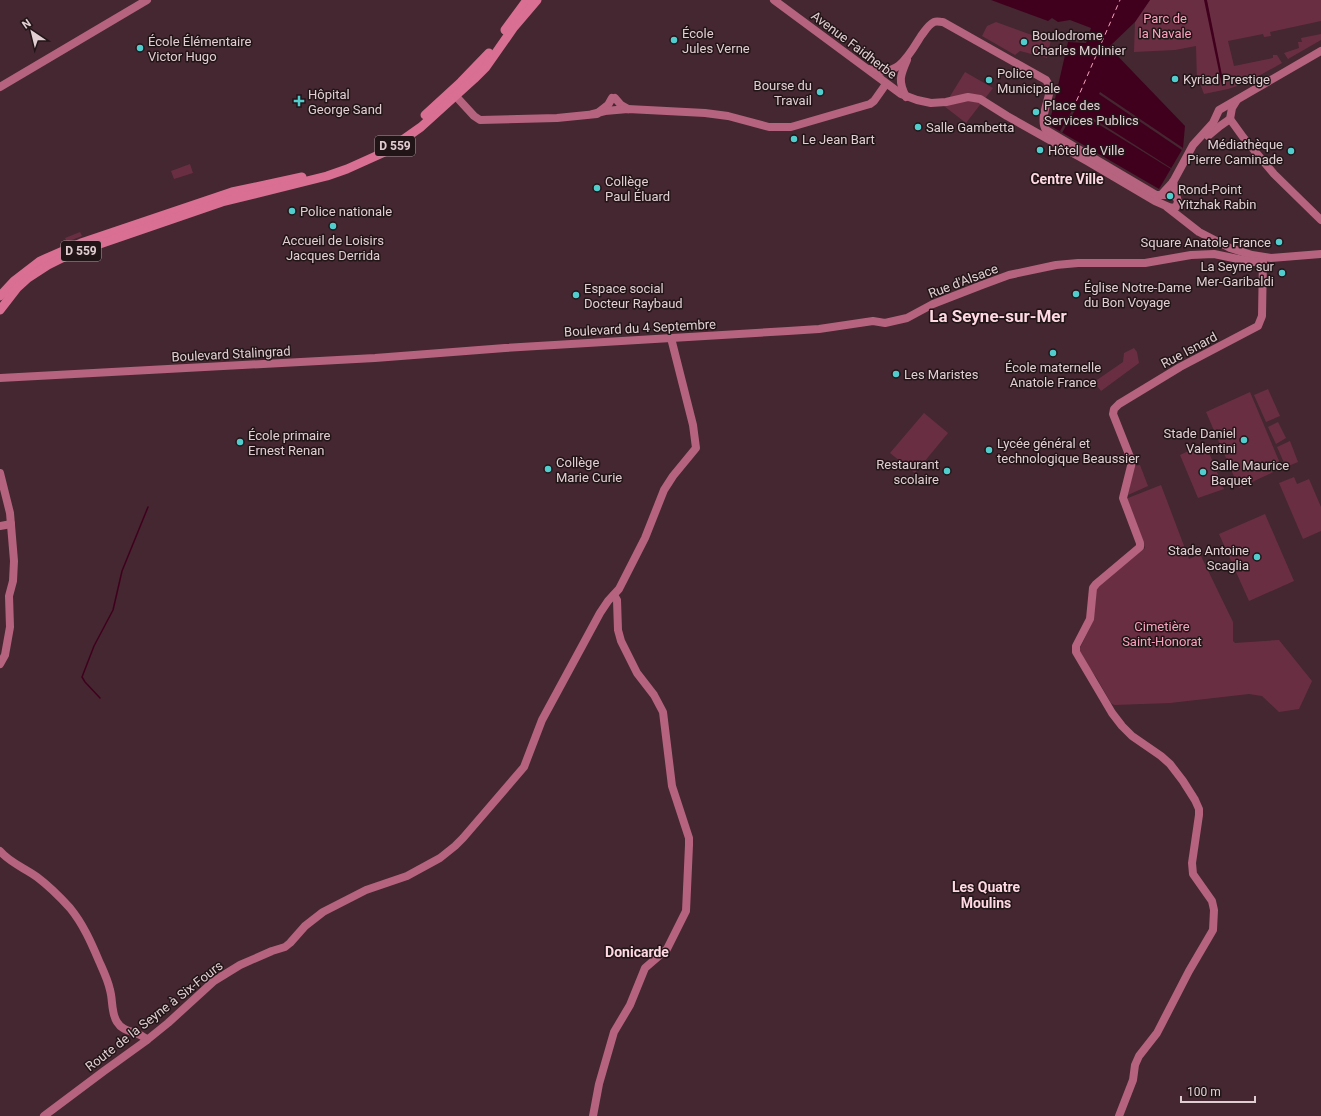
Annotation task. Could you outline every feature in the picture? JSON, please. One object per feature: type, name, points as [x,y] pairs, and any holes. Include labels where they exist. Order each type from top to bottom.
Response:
[{"type":"main road","name":"D 559","points":[[0,296],[14,281],[40,261],[102,235],[234,194],[327,176],[387,151],[421,127],[454,94],[485,58],[527,0]]},
{"type":"main road","name":"D 559","points":[[454,94],[474,80],[486,67],[514,27],[536,0]]},
{"type":"main road","name":"D 559","points":[[0,310],[22,284],[48,265],[91,247],[222,202],[234,194]]},
{"type":"street","points":[[0,87],[148,0]]},
{"type":"street","name":"Avenue Faidherbe","points":[[774,0],[886,84],[906,97],[931,103],[951,101],[968,97],[980,99],[1031,130],[1168,208],[1199,232],[1230,248],[1238,250],[1245,256],[1263,259]]},
{"type":"street","points":[[906,97],[900,79],[911,52],[927,27],[935,22],[943,22],[1044,78],[1048,82],[1049,94],[1044,118],[1044,126],[1046,130],[1156,195],[1168,196],[1178,200],[1177,205],[1173,208],[1168,208]]},
{"type":"street","points":[[1168,196],[1173,182],[1191,150],[1198,138],[1213,123],[1218,110],[1321,51]]},
{"type":"street","points":[[866,68],[879,72],[892,70],[898,67],[911,52]]},
{"type":"street","points":[[454,94],[474,116],[480,120],[557,118],[596,113],[605,114],[616,110],[628,109],[716,114],[769,127],[792,127],[870,104],[874,101],[886,84],[879,72]]},
{"type":"street","points":[[596,113],[608,105],[613,98],[628,109]]},
{"type":"street","points":[[1191,150],[1228,118],[1237,100]]},
{"type":"street","points":[[1223,108],[1228,109],[1228,118],[1274,174],[1321,220]]},
{"type":"street","points":[[616,110],[643,110]]},
{"type":"street","points":[[1216,116],[1220,122],[1228,118]]},
{"type":"street","points":[[1168,196],[1173,182]]},
{"type":"street","name":"Rue d'Alsace","points":[[819,329],[873,321],[885,323],[907,318],[933,304],[1009,276],[1056,265],[1120,262],[1129,264],[1145,263],[1191,255],[1214,254],[1253,262],[1263,259]]},
{"type":"street","points":[[1263,259],[1321,254]]},
{"type":"street","name":"Rue Isnard","points":[[1119,1116],[1131,1085],[1135,1065],[1139,1056],[1157,1034],[1186,977],[1210,937],[1213,930],[1214,916],[1212,901],[1192,870],[1199,814],[1197,804],[1183,781],[1170,764],[1132,736],[1122,726],[1112,713],[1076,652],[1078,642],[1090,619],[1093,588],[1140,547],[1140,543],[1123,498],[1132,462],[1112,414],[1120,404],[1180,367],[1255,328],[1260,323],[1263,259]]},
{"type":"street","name":"Boulevard du 4 Septembre","points":[[463,351],[819,329]]},
{"type":"street","points":[[593,1116],[599,1084],[614,1032],[630,1005],[645,968],[667,949],[686,911],[689,838],[672,786],[663,712],[654,695],[637,673],[621,641],[618,630],[617,600],[614,595],[619,589],[645,538],[664,490],[673,476],[696,448],[693,425],[671,338]]},
{"type":"street","name":"Boulevard Stalingrad","points":[[0,378],[366,358],[463,351]]},
{"type":"street","points":[[0,473],[10,513],[14,561],[13,581],[9,596],[10,627],[5,655],[0,664]]},
{"type":"street","points":[[0,526],[11,524]]},
{"type":"street","name":"Route de la Seyne à Six-Fours","points":[[44,1116],[168,1023],[214,981],[240,965],[272,950],[284,947],[290,943],[305,926],[323,912],[366,890],[407,876],[440,858],[459,842],[524,767],[536,732],[548,707],[600,613],[614,595]]},
{"type":"street","points":[[0,851],[6,858],[37,877],[55,892],[71,909],[87,934],[104,972],[110,990],[116,1022],[124,1030],[140,1034],[146,1040]]},
{"type":"green space","name":"Parc de la Navale","points":[[1150,0],[1321,0],[1321,21],[1270,32],[1271,36],[1264,37],[1263,34],[1228,41],[1234,66],[1273,58],[1273,55],[1277,55],[1282,63],[1246,83],[1228,89],[1204,94],[1199,81],[1197,81],[1196,46],[1175,50],[1134,52],[1135,22]]},
{"type":"green space","points":[[996,22],[1037,37],[1047,39],[1052,35],[1047,58],[1020,51],[1015,55],[982,36],[987,26]]},
{"type":"green space","points":[[1321,34],[1321,40],[1288,59],[1284,53],[1299,48],[1298,42],[1302,42],[1301,38]]},
{"type":"green space","points":[[965,72],[993,88],[966,123],[944,106]]},
{"type":"green space","points":[[190,164],[193,173],[174,179],[171,171]]},
{"type":"green space","points":[[80,232],[82,236],[67,242],[65,238]]},
{"type":"green space","points":[[1134,348],[1137,352],[1139,363],[1101,391],[1094,382],[1123,362],[1124,353]]},
{"type":"green space","points":[[1268,389],[1280,416],[1266,422],[1254,395]]},
{"type":"green space","name":"Stade Daniel Valentini","points":[[1250,392],[1282,468],[1239,488],[1206,412]]},
{"type":"green space","points":[[924,413],[948,433],[915,473],[890,453]]},
{"type":"green space","points":[[1278,422],[1286,438],[1276,444],[1268,427]]},
{"type":"green space","points":[[1290,441],[1298,462],[1286,467],[1277,447]]},
{"type":"green space","name":"Salle Maurice Baquet","points":[[1205,443],[1224,489],[1198,498],[1180,455]]},
{"type":"green space","points":[[1140,465],[1148,486],[1128,495],[1134,466]]},
{"type":"green space","points":[[1294,477],[1297,484],[1309,479],[1321,507],[1321,531],[1303,539],[1279,483]]},
{"type":"green space","name":"Cimetière Saint-Honorat","points":[[1161,485],[1189,559],[1200,554],[1233,622],[1233,641],[1235,643],[1279,640],[1312,681],[1299,709],[1279,712],[1262,696],[1249,694],[1170,703],[1114,705],[1111,703],[1096,677],[1083,660],[1080,653],[1080,648],[1094,619],[1094,592],[1097,586],[1145,548],[1127,500],[1128,498]]},
{"type":"green space","name":"Stade Antoine Scaglia","points":[[1265,514],[1294,581],[1249,601],[1219,534]]},
{"type":"shaded area","points":[[991,0],[1150,0],[1135,22],[1109,47],[1185,126],[1183,148],[1159,189],[1049,125],[1068,42],[1086,43],[1091,28],[1070,20],[1058,22],[1052,18],[1048,21]]},
{"type":"shaded area","points":[[1204,0],[1207,0],[1224,85],[1222,86]]},
{"type":"pier","points":[[1100,92],[1183,148],[1182,150],[1099,94]]},
{"type":"pier","points":[[1073,109],[1075,110],[1062,133],[1060,131]]},
{"type":"pier","points":[[1091,117],[1171,168],[1171,169],[1090,119]]},
{"type":"waterway","points":[[100,698],[82,677],[94,646],[113,610],[122,571],[148,507]]},
{"type":"ferry route","points":[[1073,109],[1120,0]]},
{"type":"place","name":"École Jules Verne","points":[[674,40]]},
{"type":"place","name":"Boulodrome Charles Molinier","points":[[1024,42]]},
{"type":"place","name":"École Élémentaire Victor Hugo","points":[[140,48]]},
{"type":"place","name":"Kyriad Prestige","points":[[1175,79]]},
{"type":"place","name":"Police Municipale","points":[[989,80]]},
{"type":"place","name":"Bourse du Travail","points":[[820,92]]},
{"type":"place","name":"Hôpital George Sand","points":[[299,101]]},
{"type":"place","name":"Place des Services Publics","points":[[1036,112]]},
{"type":"place","name":"Salle Gambetta","points":[[918,127]]},
{"type":"place","name":"Le Jean Bart","points":[[794,139]]},
{"type":"place","name":"Hôtel de Ville","points":[[1040,150]]},
{"type":"place","name":"Médiathèque Pierre Caminade","points":[[1291,151]]},
{"type":"place","name":"Collège Paul Éluard","points":[[597,188]]},
{"type":"place","name":"Rond-Point Yitzhak Rabin","points":[[1170,196]]},
{"type":"place","name":"Police nationale","points":[[292,211]]},
{"type":"place","name":"Accueil de Loisirs Jacques Derrida","points":[[333,226]]},
{"type":"place","name":"Square Anatole France","points":[[1279,242]]},
{"type":"place","name":"La Seyne sur Mer-Garibaldi","points":[[1282,273]]},
{"type":"place","name":"Église Notre-Dame du Bon Voyage","points":[[1076,294]]},
{"type":"place","name":"Espace social Docteur Raybaud","points":[[576,295]]},
{"type":"place","name":"École maternelle Anatole France","points":[[1053,353]]},
{"type":"place","name":"Les Maristes","points":[[896,374]]},
{"type":"place","name":"Stade Daniel Valentini","points":[[1244,440]]},
{"type":"place","name":"École primaire Ernest Renan","points":[[240,442]]},
{"type":"place","name":"Lycée général et technologique Beaussier","points":[[989,450]]},
{"type":"place","name":"Collège Marie Curie","points":[[548,469]]},
{"type":"place","name":"Restaurant scolaire","points":[[947,471]]},
{"type":"place","name":"Salle Maurice Baquet","points":[[1203,472]]},
{"type":"place","name":"Stade Antoine Scaglia","points":[[1257,557]]},
{"type":"district","name":"Centre Ville","points":[[1067,179]]},
{"type":"district","name":"La Seyne-sur-Mer","points":[[998,316]]},
{"type":"district","name":"Les Quatre Moulins","points":[[986,896]]},
{"type":"district","name":"Donicarde","points":[[637,952]]}]
